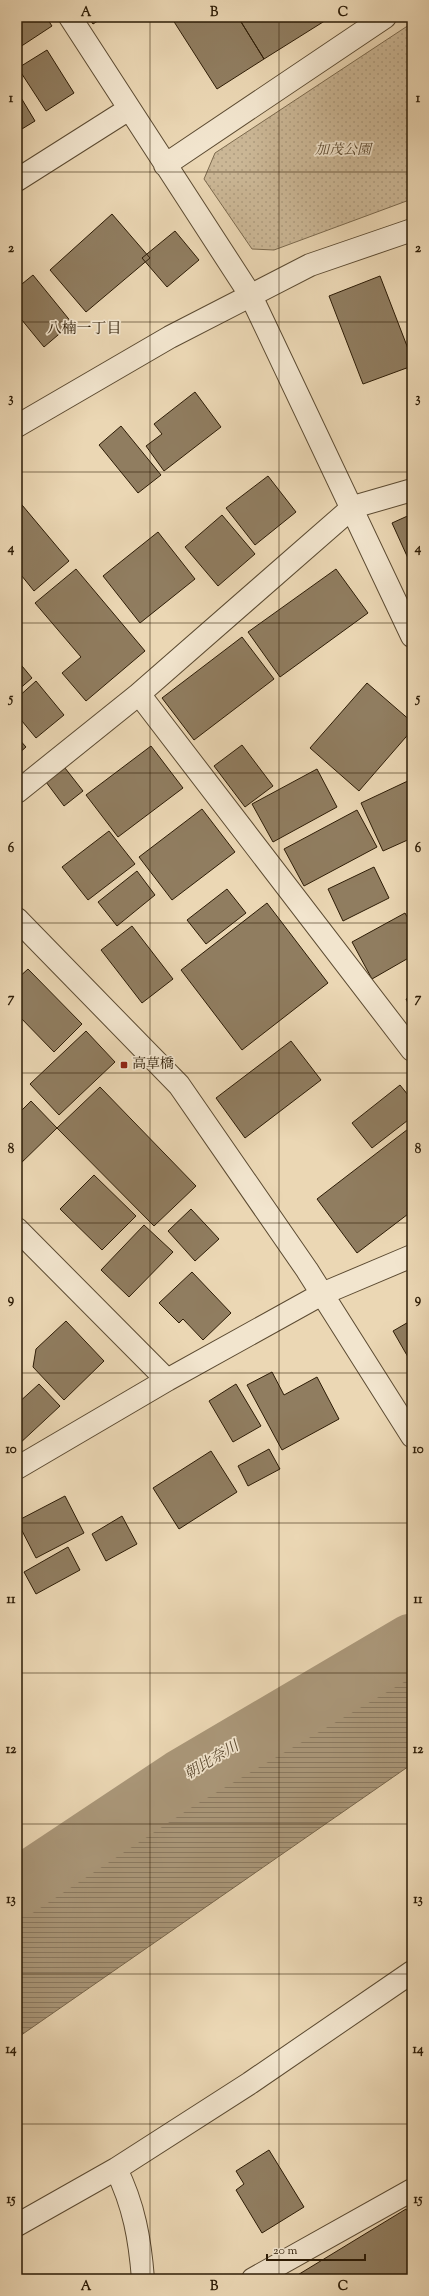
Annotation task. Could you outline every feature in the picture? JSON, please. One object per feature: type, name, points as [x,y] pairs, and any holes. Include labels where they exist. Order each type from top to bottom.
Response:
[{"type":"street","points":[[70,17],[251,296],[353,507],[412,636]]},
{"type":"street","points":[[165,165],[385,17]]},
{"type":"street","points":[[17,180],[129,109]]},
{"type":"street","points":[[17,426],[170,337],[310,265],[412,230]]},
{"type":"street","points":[[17,792],[139,694],[353,507],[412,490]]},
{"type":"street","points":[[139,694],[412,1050]]},
{"type":"street","points":[[17,919],[179,1085],[322,1294],[412,1436]]},
{"type":"street","points":[[17,1230],[167,1380]]},
{"type":"street","points":[[17,1468],[167,1380],[322,1294],[412,1256]]},
{"type":"street","points":[[17,2225],[116,2170],[250,2083],[412,1972]]},
{"type":"street","points":[[116,2170],[131,2204],[136,2224],[144,2279]]},
{"type":"street","points":[[253,2279],[412,2190]]},
{"type":"green space","name":"加茂公園","points":[[412,23],[412,199],[274,250],[252,249],[204,179],[215,153]]},
{"type":"shaded area","points":[[412,1630],[412,1764],[17,2038],[17,1889]]},
{"type":"building","points":[[17,17],[46,17],[52,26],[17,49]]},
{"type":"building","points":[[88,17],[104,17],[93,24]]},
{"type":"building","points":[[171,17],[238,17],[264,59],[217,89]]},
{"type":"building","points":[[238,17],[331,17],[264,59]]},
{"type":"building","points":[[47,50],[74,93],[46,111],[18,68]]},
{"type":"building","points":[[17,91],[35,121],[17,132]]},
{"type":"building","points":[[112,214],[150,258],[86,312],[50,270]]},
{"type":"building","points":[[175,231],[199,260],[167,287],[142,258]]},
{"type":"building","points":[[33,275],[72,323],[44,347],[17,314],[17,288]]},
{"type":"building","points":[[380,276],[412,359],[412,366],[363,384],[329,296]]},
{"type":"building","points":[[195,392],[221,427],[164,471],[146,446],[162,434],[154,424]]},
{"type":"building","points":[[121,426],[161,475],[138,493],[99,445]]},
{"type":"building","points":[[268,476],[296,512],[255,545],[226,508]]},
{"type":"building","points":[[17,499],[69,561],[34,591],[17,570]]},
{"type":"building","points":[[412,514],[412,567],[392,523]]},
{"type":"building","points":[[222,515],[255,554],[218,586],[185,547]]},
{"type":"building","points":[[158,532],[195,579],[140,623],[103,576]]},
{"type":"building","points":[[76,569],[145,651],[86,701],[62,673],[81,657],[35,603]]},
{"type":"building","points":[[336,569],[368,613],[280,677],[248,632]]},
{"type":"building","points":[[242,637],[274,679],[194,740],[162,698]]},
{"type":"building","points":[[17,660],[32,678],[17,691]]},
{"type":"building","points":[[36,681],[64,715],[36,738],[17,715],[17,698]]},
{"type":"building","points":[[367,683],[412,722],[412,730],[359,791],[310,748]]},
{"type":"building","points":[[17,737],[26,747],[17,755]]},
{"type":"building","points":[[242,745],[273,786],[245,807],[214,766]]},
{"type":"building","points":[[151,746],[183,788],[118,837],[86,795]]},
{"type":"building","points":[[65,768],[83,791],[64,806],[46,782]]},
{"type":"building","points":[[317,769],[337,807],[273,842],[252,804]]},
{"type":"building","points":[[412,779],[412,838],[383,851],[361,803]]},
{"type":"building","points":[[202,809],[235,852],[172,900],[139,857]]},
{"type":"building","points":[[357,810],[377,847],[304,886],[284,849]]},
{"type":"building","points":[[109,831],[135,864],[88,900],[62,867]]},
{"type":"building","points":[[374,867],[389,898],[343,921],[328,889]]},
{"type":"building","points":[[137,871],[155,895],[117,926],[98,902]]},
{"type":"building","points":[[227,889],[246,913],[206,944],[187,920]]},
{"type":"building","points":[[267,903],[328,983],[242,1050],[181,970]]},
{"type":"building","points":[[405,913],[412,926],[412,956],[372,979],[352,942]]},
{"type":"building","points":[[132,926],[173,979],[142,1003],[101,950]]},
{"type":"building","points":[[28,969],[82,1024],[54,1052],[17,1014],[17,979]]},
{"type":"building","points":[[412,996],[412,1011],[406,999]]},
{"type":"building","points":[[86,1031],[115,1062],[59,1115],[30,1084]]},
{"type":"building","points":[[291,1041],[321,1080],[245,1138],[216,1098]]},
{"type":"building","points":[[400,1085],[412,1100],[412,1117],[372,1148],[352,1123]]},
{"type":"building","points":[[100,1087],[196,1186],[154,1226],[57,1128]]},
{"type":"building","points":[[31,1101],[57,1128],[17,1167],[17,1115]]},
{"type":"building","points":[[412,1126],[412,1211],[357,1253],[317,1199]]},
{"type":"building","points":[[94,1175],[136,1216],[102,1250],[60,1209]]},
{"type":"building","points":[[191,1209],[219,1239],[195,1261],[168,1231]]},
{"type":"building","points":[[144,1225],[173,1252],[129,1297],[101,1270]]},
{"type":"building","points":[[192,1272],[231,1313],[203,1340],[183,1319],[179,1323],[159,1303]]},
{"type":"building","points":[[412,1320],[412,1364],[393,1331]]},
{"type":"building","points":[[66,1321],[104,1361],[64,1400],[33,1367],[36,1349]]},
{"type":"building","points":[[272,1372],[284,1395],[317,1377],[339,1419],[282,1450],[247,1385]]},
{"type":"building","points":[[39,1384],[60,1406],[18,1445],[17,1404]]},
{"type":"building","points":[[236,1384],[261,1426],[233,1442],[209,1401]]},
{"type":"building","points":[[269,1449],[280,1469],[248,1486],[238,1466]]},
{"type":"building","points":[[211,1451],[237,1492],[179,1529],[153,1488]]},
{"type":"building","points":[[65,1496],[84,1533],[36,1558],[17,1521]]},
{"type":"building","points":[[122,1516],[137,1544],[106,1561],[92,1534]]},
{"type":"building","points":[[68,1547],[80,1570],[36,1594],[24,1572]]},
{"type":"building","points":[[269,2150],[304,2207],[262,2233],[236,2190],[244,2184],[236,2171]]},
{"type":"building","points":[[406,2209],[412,2218],[412,2274],[404,2279],[298,2279],[296,2276]]},
{"type":"waterway","name":"朝比奈川","points":[[17,1888],[181,1779],[412,1643]]},
{"type":"place","name":"高草橋","points":[[124,1065]]},
{"type":"district","name":"八楠一丁目","points":[[84,329]]}]
